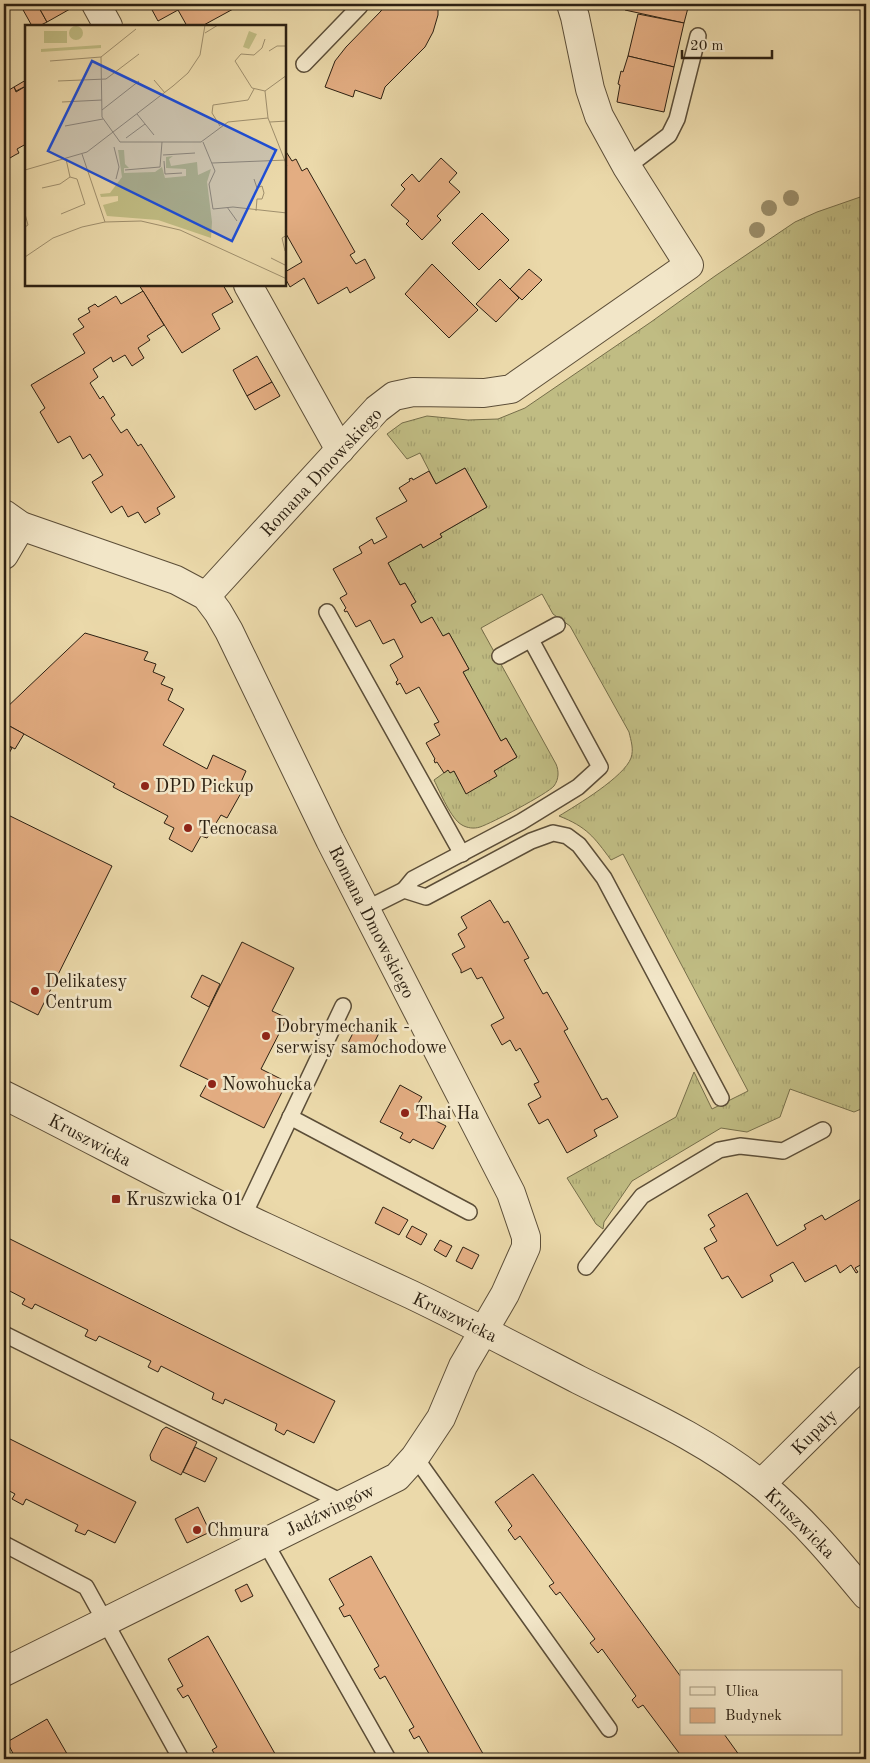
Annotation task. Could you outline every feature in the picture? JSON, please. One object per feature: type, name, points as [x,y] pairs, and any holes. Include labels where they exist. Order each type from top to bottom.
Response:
[{"type":"street","points":[[96,4],[107,25]]},
{"type":"street","points":[[571,4],[590,89],[599,116],[627,167]]},
{"type":"street","name":"Romana Dmowskiego","points":[[206,596],[377,410],[394,396],[413,392],[484,393],[511,389],[689,265],[627,167]]},
{"type":"street","points":[[249,286],[340,450]]},
{"type":"street","points":[[4,554],[12,520]]},
{"type":"street","name":"Romana Dmowskiego","points":[[12,520],[176,580],[206,596],[218,612],[330,840],[512,1193],[526,1237],[526,1247],[505,1294],[483,1330]]},
{"type":"street","name":"Kruszwicka","points":[[4,1094],[189,1191],[483,1330],[660,1421],[726,1459],[761,1484],[800,1518],[865,1591]]},
{"type":"street","name":"Jadźwingów","points":[[4,1672],[397,1477],[414,1457],[441,1418],[463,1366],[483,1330]]},
{"type":"street","name":"Kupały","points":[[761,1484],[866,1380]]},
{"type":"lane","points":[[304,64],[360,6],[359,4]]},
{"type":"lane","points":[[627,167],[669,135],[677,119],[698,36]]},
{"type":"lane","points":[[327,612],[462,854]]},
{"type":"lane","points":[[500,656],[557,626]]},
{"type":"lane","points":[[366,909],[404,890],[413,879],[521,822],[578,787],[600,767],[530,640]]},
{"type":"lane","points":[[404,890],[426,896],[531,841],[552,833],[567,836],[579,844],[604,878],[721,1098]]},
{"type":"lane","points":[[243,1217],[343,1006]]},
{"type":"lane","points":[[290,1117],[469,1212]]},
{"type":"lane","points":[[586,1267],[642,1196],[720,1150],[740,1146],[783,1151],[823,1130]]},
{"type":"lane","points":[[4,1334],[344,1503]]},
{"type":"lane","points":[[414,1457],[608,1729]]},
{"type":"lane","points":[[265,1542],[388,1759]]},
{"type":"lane","points":[[4,1544],[86,1587],[181,1759]]},
{"type":"green space","points":[[866,195],[866,1107],[854,1112],[790,1089],[780,1117],[747,1132],[721,1128],[632,1181],[604,1222],[603,1229],[596,1224],[567,1178],[676,1117],[694,1072],[712,1109],[748,1091],[623,854],[611,860],[589,834],[577,824],[559,816],[599,790],[619,774],[631,758],[632,748],[629,732],[570,626],[553,614],[542,594],[481,628],[556,764],[558,769],[557,781],[549,790],[531,801],[478,828],[462,825],[446,805],[434,780],[448,770],[454,771],[466,793],[494,771],[517,757],[506,738],[501,741],[463,672],[469,669],[449,633],[443,636],[421,623],[411,605],[416,602],[405,583],[400,585],[388,563],[421,544],[423,547],[442,537],[440,534],[487,507],[465,468],[436,484],[420,453],[407,459],[387,434],[402,423],[427,416],[468,420],[498,419],[525,408],[795,222],[817,212]]},
{"type":"building","points":[[28,4],[37,4],[47,22],[41,25],[31,25],[22,8]]},
{"type":"building","points":[[37,4],[67,4],[70,9],[47,22]]},
{"type":"building","points":[[158,4],[232,4],[235,8],[204,25],[186,25],[178,10],[158,21],[151,8]]},
{"type":"building","points":[[381,4],[438,4],[438,15],[433,32],[425,47],[385,87],[381,99],[355,90],[353,97],[325,87],[335,61],[381,11],[383,8]]},
{"type":"building","points":[[626,4],[689,4],[684,23],[625,10]]},
{"type":"building","points":[[638,14],[684,23],[674,67],[628,56]]},
{"type":"building","points":[[628,56],[674,67],[664,112],[617,102],[621,71],[623,72]]},
{"type":"building","points":[[25,81],[25,86],[16,91],[14,87]]},
{"type":"building","points":[[14,87],[16,92],[25,87],[25,145],[17,149],[19,153],[10,158],[8,154],[4,156],[4,93]]},
{"type":"building","points":[[286,152],[292,161],[296,159],[302,171],[307,168],[355,252],[350,255],[356,264],[365,259],[375,278],[350,293],[347,287],[318,304],[304,278],[290,287],[286,280],[286,271],[302,262],[286,234]]},
{"type":"building","points":[[441,158],[457,173],[449,182],[460,192],[437,216],[441,220],[422,240],[406,224],[409,221],[391,205],[405,189],[401,185],[412,174],[419,182]]},
{"type":"building","points":[[482,213],[509,240],[479,270],[452,243]]},
{"type":"building","points":[[432,264],[478,310],[449,338],[405,294]]},
{"type":"building","points":[[529,269],[542,280],[522,300],[510,289]]},
{"type":"building","points":[[500,279],[519,298],[496,322],[476,304]]},
{"type":"building","points":[[140,286],[224,286],[233,302],[212,314],[220,329],[182,353]]},
{"type":"building","points":[[143,291],[164,325],[147,336],[150,340],[138,348],[144,358],[132,366],[125,355],[113,362],[111,357],[93,369],[98,377],[90,383],[100,399],[103,396],[115,415],[111,418],[121,433],[127,429],[138,446],[141,444],[175,497],[157,508],[160,514],[145,523],[138,512],[128,517],[122,506],[111,513],[92,482],[103,475],[90,454],[83,459],[70,436],[58,443],[40,412],[45,408],[31,385],[85,353],[73,334],[84,327],[78,319],[90,312],[88,308],[95,304],[98,307],[116,296],[121,304]]},
{"type":"building","points":[[257,356],[272,382],[247,396],[233,370]]},
{"type":"building","points":[[272,382],[280,396],[255,410],[247,396]]},
{"type":"building","points":[[465,468],[487,507],[440,534],[442,537],[423,548],[421,544],[388,563],[400,585],[405,583],[416,602],[411,605],[421,623],[432,617],[443,636],[449,633],[469,669],[463,672],[501,741],[506,738],[517,757],[494,771],[497,776],[466,794],[454,771],[450,773],[448,770],[444,773],[437,762],[435,763],[435,759],[426,743],[440,735],[434,724],[439,722],[419,687],[406,694],[400,683],[397,685],[396,682],[398,680],[390,665],[403,657],[394,639],[383,644],[370,620],[356,627],[347,611],[345,612],[344,610],[346,608],[340,598],[347,594],[333,569],[362,553],[359,547],[372,539],[374,544],[387,537],[376,518],[407,501],[399,488],[410,481],[409,479],[412,478],[413,480],[429,471],[436,484]]},
{"type":"building","points":[[85,633],[148,652],[144,660],[156,664],[153,672],[165,677],[161,684],[173,689],[168,700],[184,709],[163,745],[207,769],[213,755],[246,771],[237,791],[241,793],[227,818],[221,815],[207,838],[201,836],[192,852],[169,839],[174,828],[164,823],[168,816],[113,787],[115,784],[4,723],[4,710]]},
{"type":"building","points":[[4,723],[24,734],[15,749],[4,743]]},
{"type":"building","points":[[4,744],[12,748],[4,762]]},
{"type":"building","points":[[4,813],[112,866],[38,1015],[4,998]]},
{"type":"building","points":[[490,900],[504,923],[508,921],[529,958],[524,960],[543,994],[547,992],[568,1029],[564,1031],[602,1100],[607,1098],[618,1117],[594,1130],[597,1136],[567,1153],[548,1119],[539,1124],[528,1104],[541,1097],[534,1084],[539,1082],[520,1048],[516,1051],[510,1040],[502,1045],[491,1025],[504,1018],[482,977],[477,979],[471,968],[461,973],[452,954],[465,947],[458,934],[467,928],[461,917]]},
{"type":"building","points":[[242,942],[294,968],[272,1011],[287,1018],[261,1069],[287,1082],[264,1128],[200,1096],[209,1080],[180,1066]]},
{"type":"building","points":[[202,975],[220,984],[209,1007],[191,997]]},
{"type":"building","points":[[358,1023],[379,1033],[369,1053],[348,1043]]},
{"type":"building","points":[[400,1085],[422,1097],[414,1110],[446,1126],[433,1149],[413,1139],[410,1143],[400,1138],[403,1133],[380,1122]]},
{"type":"building","points":[[747,1193],[777,1246],[806,1229],[804,1225],[822,1215],[825,1220],[866,1196],[866,1265],[864,1263],[855,1268],[858,1272],[856,1273],[851,1265],[840,1273],[836,1265],[805,1282],[793,1262],[770,1275],[773,1281],[742,1298],[728,1276],[722,1279],[704,1248],[717,1241],[710,1229],[715,1226],[708,1215]]},
{"type":"building","points":[[383,1207],[408,1220],[399,1235],[375,1223]]},
{"type":"building","points":[[412,1226],[427,1234],[421,1245],[406,1237]]},
{"type":"building","points":[[4,1236],[335,1401],[314,1443],[287,1430],[284,1435],[275,1430],[277,1424],[225,1399],[223,1404],[212,1399],[214,1393],[161,1366],[158,1372],[148,1367],[151,1361],[99,1336],[96,1341],[85,1336],[88,1330],[35,1304],[32,1309],[22,1304],[25,1299],[4,1288]]},
{"type":"building","points":[[440,1240],[452,1246],[446,1257],[434,1250]]},
{"type":"building","points":[[463,1247],[479,1255],[472,1269],[456,1261]]},
{"type":"building","points":[[166,1427],[197,1442],[181,1475],[151,1460],[150,1455],[162,1430]]},
{"type":"building","points":[[4,1436],[136,1502],[115,1543],[88,1530],[85,1535],[75,1531],[78,1525],[26,1499],[23,1505],[12,1499],[15,1494],[4,1488]]},
{"type":"building","points":[[195,1447],[217,1458],[205,1482],[183,1472]]},
{"type":"building","points":[[533,1474],[680,1676],[680,1736],[725,1736],[742,1759],[676,1759],[674,1757],[679,1753],[643,1705],[638,1708],[632,1700],[636,1696],[602,1649],[598,1653],[590,1643],[595,1639],[560,1592],[556,1595],[549,1586],[554,1583],[520,1536],[515,1540],[508,1530],[512,1526],[495,1502]]},
{"type":"building","points":[[198,1507],[210,1532],[187,1543],[175,1519]]},
{"type":"building","points":[[371,1556],[486,1759],[432,1759],[419,1736],[414,1739],[409,1730],[414,1727],[385,1676],[380,1679],[374,1669],[379,1666],[350,1615],[344,1617],[339,1608],[344,1605],[329,1579]]},
{"type":"building","points":[[247,1584],[253,1596],[241,1602],[235,1590]]},
{"type":"building","points":[[208,1636],[278,1759],[225,1759],[224,1757],[218,1759],[212,1750],[217,1747],[188,1695],[183,1698],[177,1689],[183,1686],[168,1659]]},
{"type":"building","points":[[47,1719],[70,1759],[16,1759],[7,1742]]},
{"type":"place","name":"DPD Pickup","points":[[145,786]]},
{"type":"place","name":"Tecnocasa","points":[[188,828]]},
{"type":"place","name":"Delikatesy Centrum","points":[[35,991]]},
{"type":"place","name":"Dobrymechanik - serwisy samochodowe","points":[[266,1036]]},
{"type":"place","name":"Nowohucka","points":[[212,1084]]},
{"type":"place","name":"Thai Ha","points":[[405,1113]]},
{"type":"place","name":"Kruszwicka 01","points":[[116,1199]]},
{"type":"place","name":"Chmura","points":[[197,1530]]}]
